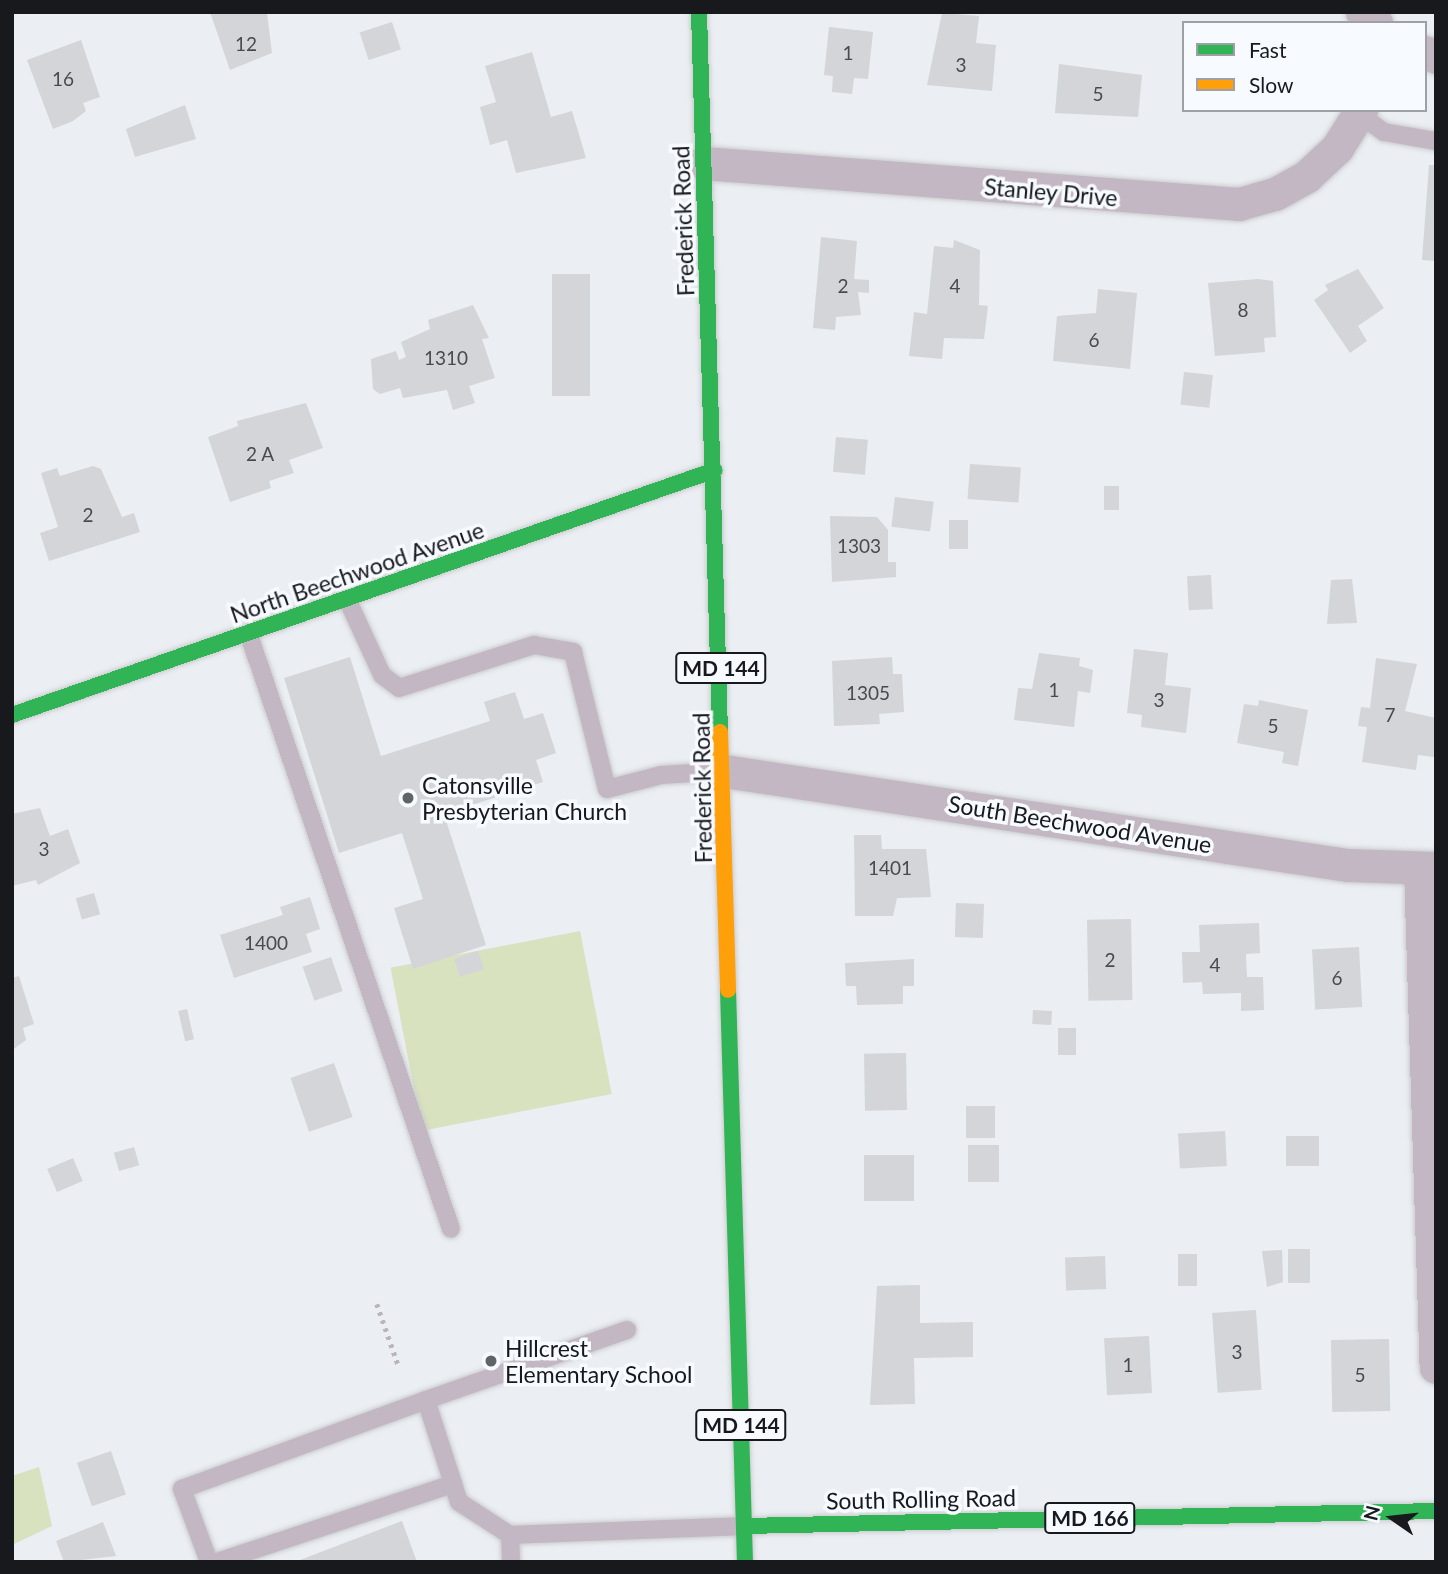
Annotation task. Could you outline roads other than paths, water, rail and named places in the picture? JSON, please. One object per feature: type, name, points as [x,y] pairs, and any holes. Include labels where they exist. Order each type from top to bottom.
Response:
[{"type":"main road","name":"Frederick Road","points":[[699,12],[724,771],[745,1562]]},
{"type":"main road","name":"North Beechwood Avenue","points":[[12,715],[348,601],[715,470]]},
{"type":"main road","name":"South Rolling Road","points":[[744,1526],[1436,1511]]},
{"type":"street","name":"Stanley Drive","points":[[703,163],[1239,204],[1275,194],[1307,176],[1360,112]]},
{"type":"street","name":"South Beechwood Avenue","points":[[724,771],[1347,865],[1428,868]]},
{"type":"street","points":[[1428,868],[1436,1367]]},
{"type":"lane","points":[[1360,112],[1384,132],[1436,141]]},
{"type":"lane","points":[[348,601],[382,675],[399,688],[534,645],[573,652],[607,789],[661,775],[724,771]]},
{"type":"lane","points":[[249,635],[451,1229]]},
{"type":"lane","points":[[209,1562],[182,1489],[628,1330]]},
{"type":"lane","points":[[426,1400],[459,1502],[510,1535],[744,1526]]},
{"type":"lane","points":[[217,1562],[453,1484]]},
{"type":"lane","points":[[510,1535],[512,1562]]},
{"type":"place","name":"Catonsville Presbyterian Church","points":[[408,798]]},
{"type":"place","name":"Hillcrest Elementary School","points":[[491,1361]]}]
